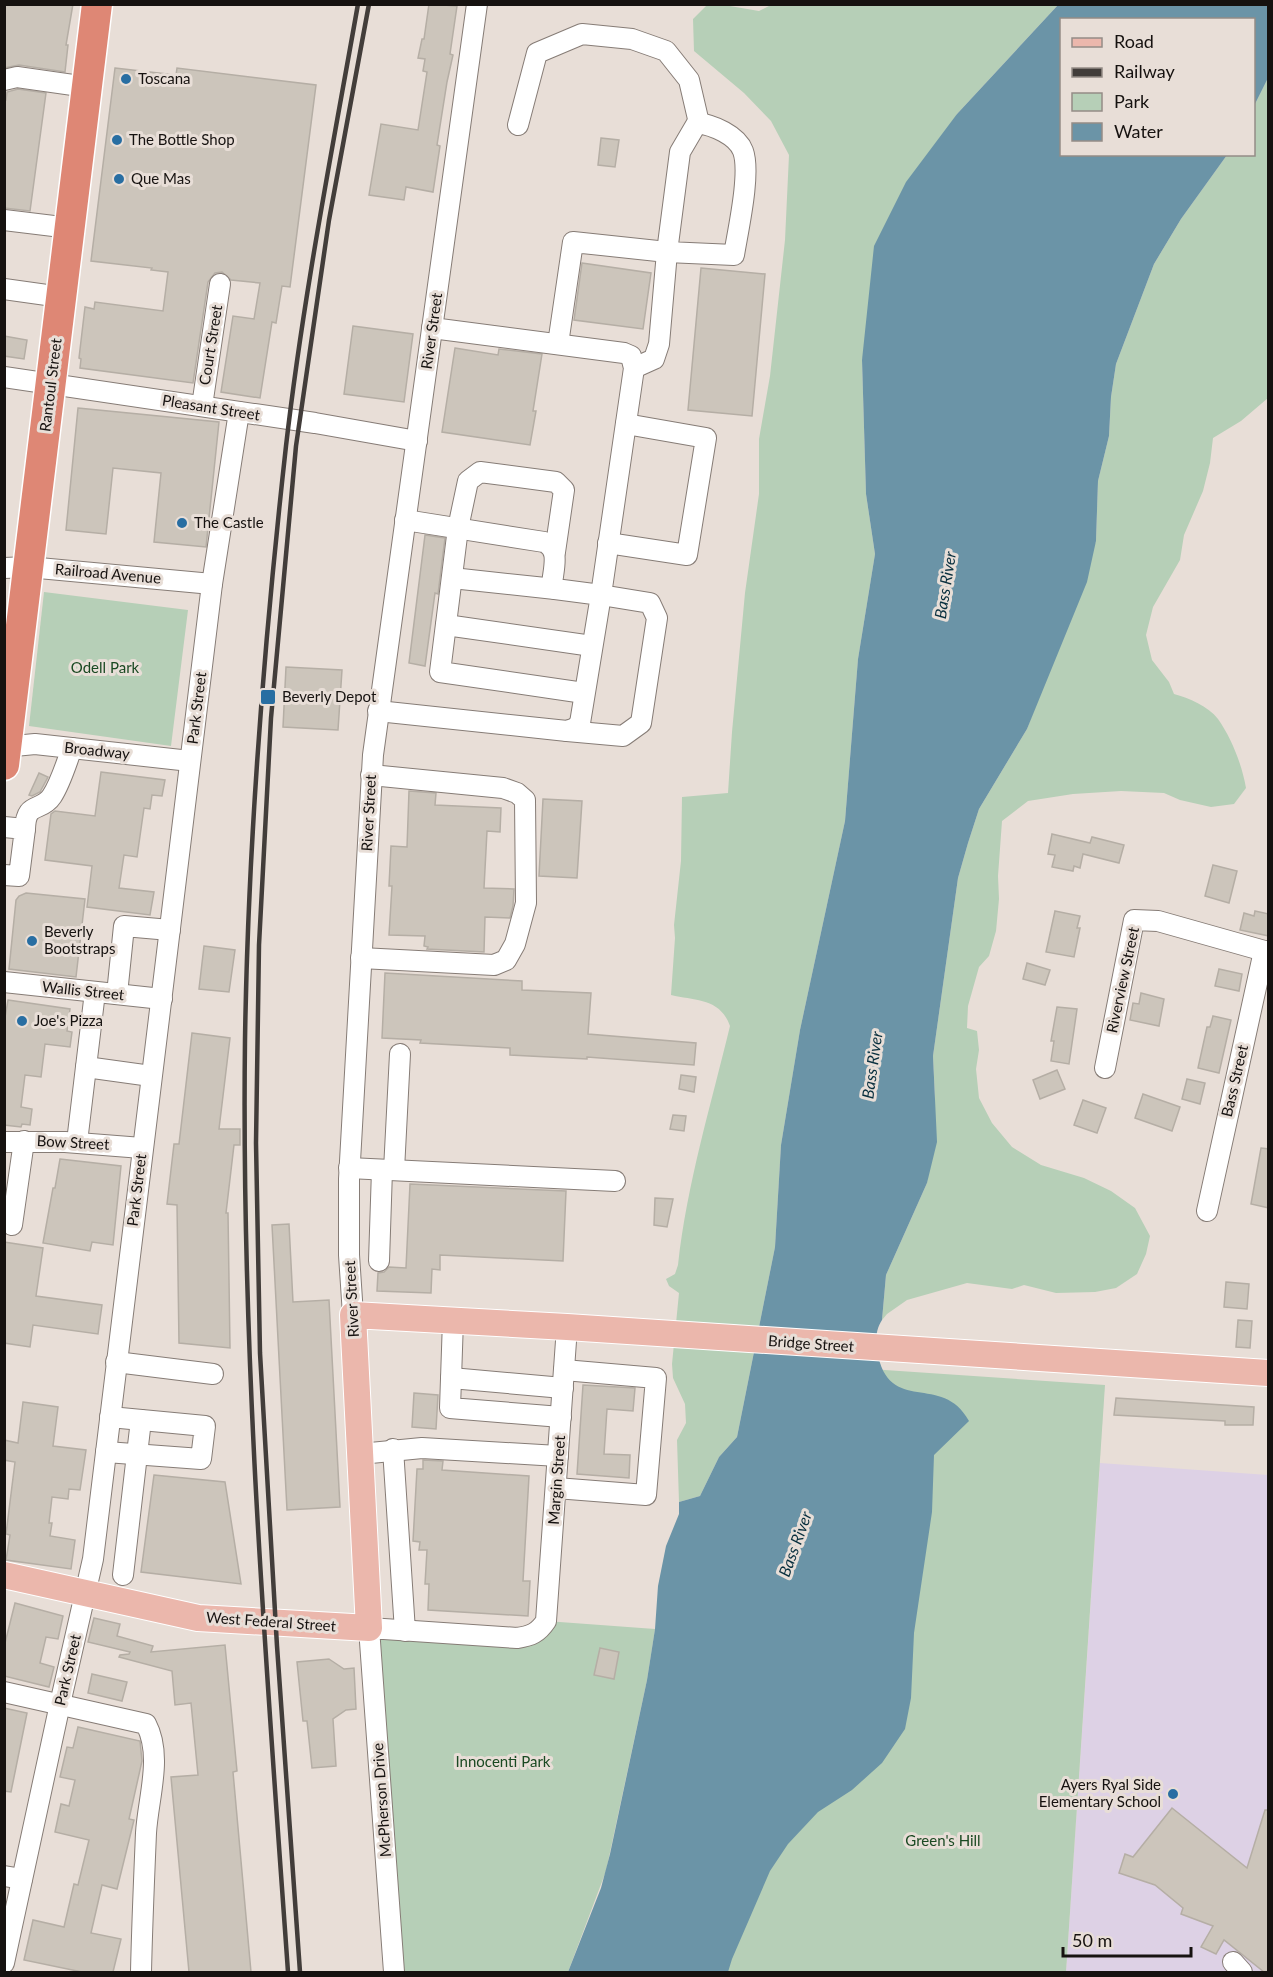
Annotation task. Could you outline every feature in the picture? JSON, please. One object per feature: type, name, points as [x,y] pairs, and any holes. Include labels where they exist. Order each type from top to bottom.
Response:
[{"type":"highway","name":"Rantoul Street","points":[[5,753],[16,568],[51,384],[97,4]]},
{"type":"main road","name":"Bridge Street","points":[[353,1315],[1269,1373]]},
{"type":"main road","name":"River Street","points":[[353,1315],[369,1628]]},
{"type":"main road","name":"West Federal Street","points":[[4,1575],[198,1618],[369,1628]]},
{"type":"street","name":"River Street","points":[[353,1315],[348,1216],[371,775],[378,711],[479,5]]},
{"type":"street","points":[[518,125],[537,53],[582,34],[632,39],[666,51],[689,80],[699,123]]},
{"type":"street","points":[[4,80],[17,77],[87,87]]},
{"type":"street","points":[[554,344],[573,242],[667,252],[734,255],[747,166],[743,149],[730,136],[711,125],[699,123]]},
{"type":"street","points":[[634,368],[654,358],[659,344],[667,252],[680,152],[699,123]]},
{"type":"street","points":[[4,220],[70,228]]},
{"type":"street","name":"Court Street","points":[[202,406],[220,284]]},
{"type":"street","points":[[4,289],[61,297]]},
{"type":"street","points":[[432,328],[624,353],[631,356],[634,368],[580,723],[567,731]]},
{"type":"street","name":"Pleasant Street","points":[[4,377],[417,441]]},
{"type":"street","name":"Park Street","points":[[4,1963],[13,1877],[60,1704],[93,1559],[212,584],[239,412]]},
{"type":"street","points":[[608,543],[687,555],[706,438],[626,424]]},
{"type":"street","points":[[555,589],[552,585],[564,490],[556,482],[480,472],[468,481],[459,528],[440,672],[584,693]]},
{"type":"street","points":[[405,520],[544,542],[551,545],[555,552]]},
{"type":"street","name":"Railroad Avenue","points":[[16,568],[212,584]]},
{"type":"street","points":[[378,711],[623,736],[641,723],[657,618],[650,603],[555,589],[452,578]]},
{"type":"street","points":[[446,625],[592,646]]},
{"type":"street","name":"Broadway","points":[[5,753],[35,744],[190,761]]},
{"type":"street","points":[[4,875],[19,876],[26,818],[33,807],[45,804],[52,796],[72,748]]},
{"type":"street","points":[[361,958],[494,965],[506,960],[514,944],[526,903],[525,800],[517,793],[503,788],[371,775]]},
{"type":"street","points":[[4,827],[25,829]]},
{"type":"street","name":"Riverview Street","points":[[1105,1068],[1134,920],[1158,921],[1266,952]]},
{"type":"street","points":[[117,994],[124,926],[170,930]]},
{"type":"street","name":"Bass Street","points":[[1207,1211],[1266,952]]},
{"type":"street","name":"Wallis Street","points":[[4,982],[162,999]]},
{"type":"street","points":[[77,1142],[95,992]]},
{"type":"street","points":[[379,1261],[400,1054]]},
{"type":"street","points":[[86,1067],[151,1076]]},
{"type":"street","points":[[12,1225],[24,1141]]},
{"type":"street","name":"Bow Street","points":[[4,1142],[77,1142],[142,1148]]},
{"type":"street","points":[[350,1168],[615,1181]]},
{"type":"street","points":[[453,1320],[450,1408],[561,1417]]},
{"type":"street","name":"Margin Street","points":[[540,1631],[546,1621],[548,1610],[567,1327]]},
{"type":"street","points":[[116,1362],[213,1374]]},
{"type":"street","points":[[451,1378],[656,1378],[646,1496],[556,1488]]},
{"type":"street","points":[[106,1452],[201,1459],[205,1426],[110,1417]]},
{"type":"street","points":[[123,1575],[141,1420]]},
{"type":"street","points":[[360,1454],[422,1448],[558,1456]]},
{"type":"street","points":[[393,1449],[405,1631]]},
{"type":"street","points":[[97,1521],[130,1524]]},
{"type":"street","name":"West Federal Street","points":[[369,1628],[517,1638],[529,1637],[540,1631]]},
{"type":"street","name":"McPherson Drive","points":[[369,1628],[394,1972]]},
{"type":"street","points":[[4,1692],[146,1724],[153,1742],[154,1758],[147,1829],[141,1972]]},
{"type":"shaded area","name":"Ayers Ryal Side Elementary School","points":[[1100,1463],[1268,1475],[1268,1972],[1066,1972]]},
{"type":"green space","points":[[708,4],[759,11],[773,4],[1058,5],[957,114],[862,360],[866,494],[875,554],[858,659],[845,821],[800,1030],[781,1145],[775,1247],[737,1437],[719,1457],[700,1496],[679,1502],[677,1440],[686,1423],[685,1404],[673,1378],[672,1364],[679,1293],[669,1286],[666,1279],[675,1274],[678,1265],[693,1174],[730,1026],[726,1017],[714,1005],[671,995],[674,925],[681,861],[682,797],[728,793],[745,593],[759,494],[759,439],[770,376],[785,240],[789,155],[771,121],[744,93],[694,51],[693,19]]},
{"type":"green space","points":[[1268,78],[1268,398],[1241,421],[1213,438],[1203,491],[1184,535],[1180,560],[1153,607],[1146,635],[1152,660],[1169,682],[1174,694],[1198,703],[1218,719],[1236,752],[1246,788],[1234,804],[1211,807],[1180,800],[1164,793],[1121,791],[1073,794],[1028,801],[1002,821],[996,931],[989,956],[979,967],[968,1006],[967,1028],[977,1031],[979,1050],[976,1069],[979,1098],[992,1123],[1012,1147],[1041,1165],[1084,1178],[1111,1191],[1135,1208],[1150,1236],[1146,1254],[1137,1274],[1116,1288],[1095,1292],[1056,1293],[1024,1285],[1012,1289],[967,1283],[907,1300],[882,1320],[886,1275],[927,1183],[935,1099],[933,1056],[958,878],[968,843],[979,809],[1027,729],[1096,541],[1098,481],[1109,436],[1116,364],[1154,264],[1181,219],[1226,156],[1255,156],[1255,104]]},
{"type":"green space","name":"Odell Park","points":[[44,592],[188,610],[171,746],[29,726]]},
{"type":"green space","name":"Green's Hill","points":[[870,1369],[1105,1385],[1066,1972],[715,1972]]},
{"type":"green space","name":"Innocenti Park","points":[[546,1621],[655,1629],[647,1680],[606,1871],[568,1972],[394,1972],[369,1628],[517,1638]]},
{"type":"water","name":"Bass River","points":[[1058,5],[1268,5],[1268,78],[1255,104],[1255,18],[1060,18],[1060,156],[1226,156],[1181,219],[1154,264],[1116,364],[1109,436],[1098,481],[1096,541],[1087,582],[1027,729],[979,809],[958,878],[933,1056],[937,1142],[927,1183],[886,1275],[882,1320],[876,1339],[883,1371],[893,1383],[904,1389],[945,1398],[958,1406],[969,1421],[934,1455],[932,1512],[914,1633],[911,1698],[905,1729],[882,1763],[852,1790],[818,1812],[788,1844],[770,1871],[728,1972],[568,1972],[601,1888],[610,1854],[647,1680],[655,1629],[658,1586],[666,1546],[679,1514],[679,1502],[700,1496],[719,1457],[737,1437],[775,1247],[781,1145],[800,1030],[845,821],[858,659],[875,554],[866,494],[862,360],[874,246],[906,182],[957,114]]},
{"type":"building","points":[[4,4],[73,4],[66,45],[68,45],[65,72],[19,65],[4,68]]},
{"type":"building","points":[[429,4],[457,6],[450,54],[453,55],[437,145],[440,146],[433,192],[406,187],[404,200],[369,195],[381,124],[418,130],[427,72],[423,71],[425,59],[418,58],[422,39],[424,39]]},
{"type":"building","points":[[115,68],[176,75],[177,68],[316,85],[290,287],[282,286],[276,323],[272,322],[260,398],[221,392],[233,316],[254,319],[260,283],[231,280],[222,272],[215,273],[208,282],[193,383],[80,368],[81,359],[79,358],[85,307],[94,309],[95,302],[163,311],[168,272],[91,261]]},
{"type":"building","points":[[18,89],[46,93],[30,211],[4,208],[4,100],[6,100],[7,92]]},
{"type":"building","points":[[601,138],[619,140],[615,167],[598,165]]},
{"type":"building","points":[[582,263],[651,273],[643,329],[574,320]]},
{"type":"building","points":[[701,268],[765,274],[752,416],[688,410]]},
{"type":"building","points":[[353,326],[413,334],[404,402],[344,394]]},
{"type":"building","points":[[4,336],[27,340],[24,359],[4,356]]},
{"type":"building","points":[[455,348],[498,355],[499,349],[542,354],[530,445],[442,432]]},
{"type":"building","points":[[78,408],[219,422],[206,547],[154,542],[161,473],[113,468],[106,534],[66,530]]},
{"type":"building","points":[[425,535],[445,538],[425,666],[409,663]]},
{"type":"building","name":"Beverly Depot","points":[[286,667],[342,670],[338,730],[283,727]]},
{"type":"building","points":[[101,772],[165,780],[162,796],[152,795],[150,809],[144,808],[137,857],[124,855],[119,888],[154,892],[150,915],[87,907],[92,866],[45,860],[51,814],[55,811],[95,816]]},
{"type":"building","points":[[39,773],[48,777],[40,792],[29,795]]},
{"type":"building","points":[[409,791],[436,793],[435,805],[501,808],[500,832],[487,831],[484,888],[514,889],[513,906],[510,918],[485,917],[484,952],[427,949],[428,947],[424,946],[425,936],[389,935],[392,886],[389,886],[391,846],[407,847]]},
{"type":"building","points":[[543,799],[582,801],[577,878],[539,876]]},
{"type":"building","points":[[1052,834],[1090,843],[1092,837],[1124,845],[1119,863],[1083,854],[1080,868],[1074,866],[1073,871],[1052,867],[1055,855],[1048,854]]},
{"type":"building","points":[[1213,865],[1237,871],[1229,903],[1205,896]]},
{"type":"building","points":[[26,893],[85,899],[76,977],[9,969],[16,900]]},
{"type":"building","points":[[1055,911],[1080,916],[1074,957],[1046,952]]},
{"type":"building","points":[[1255,911],[1269,914],[1269,936],[1240,930],[1244,913],[1254,916]]},
{"type":"building","points":[[204,946],[235,950],[229,992],[199,989]]},
{"type":"building","points":[[1027,963],[1050,970],[1045,985],[1023,979]]},
{"type":"building","points":[[1219,969],[1242,974],[1239,991],[1215,986]]},
{"type":"building","points":[[385,973],[522,981],[522,990],[591,993],[588,1034],[696,1043],[694,1065],[587,1057],[587,1059],[510,1055],[510,1048],[420,1043],[421,1040],[382,1038]]},
{"type":"building","points":[[1141,993],[1164,999],[1159,1026],[1130,1020],[1133,1003],[1139,1004]]},
{"type":"building","points":[[8,1000],[70,1009],[67,1031],[72,1032],[70,1047],[45,1044],[41,1077],[25,1075],[21,1107],[32,1109],[30,1125],[22,1124],[21,1127],[4,1125],[4,1023]]},
{"type":"building","points":[[1057,1007],[1077,1009],[1069,1064],[1051,1061],[1054,1041],[1051,1041]]},
{"type":"building","points":[[1213,1016],[1231,1020],[1219,1073],[1198,1068],[1207,1027],[1210,1027]]},
{"type":"building","points":[[192,1033],[230,1038],[219,1129],[240,1129],[240,1145],[234,1145],[226,1213],[228,1213],[230,1348],[179,1343],[177,1205],[167,1204],[174,1144],[179,1144]]},
{"type":"building","points":[[1057,1070],[1065,1089],[1040,1099],[1033,1080]]},
{"type":"building","points":[[681,1075],[696,1077],[694,1092],[679,1089]]},
{"type":"building","points":[[1187,1079],[1205,1083],[1200,1104],[1182,1099]]},
{"type":"building","points":[[1143,1094],[1180,1107],[1172,1131],[1135,1118]]},
{"type":"building","points":[[1083,1100],[1106,1108],[1097,1133],[1074,1125]]},
{"type":"building","points":[[673,1115],[686,1116],[684,1131],[670,1129]]},
{"type":"building","points":[[1261,1148],[1269,1149],[1269,1208],[1251,1204]]},
{"type":"building","points":[[60,1159],[121,1166],[113,1245],[92,1242],[90,1251],[43,1243]]},
{"type":"building","points":[[410,1184],[566,1191],[563,1261],[440,1255],[440,1270],[432,1269],[431,1293],[377,1291],[378,1273],[384,1272],[389,1267],[406,1268]]},
{"type":"building","points":[[655,1198],[673,1199],[667,1227],[654,1225]]},
{"type":"building","points":[[289,1224],[293,1302],[329,1300],[340,1507],[287,1510],[272,1225]]},
{"type":"building","points":[[4,1242],[43,1248],[36,1296],[102,1305],[98,1334],[33,1325],[30,1347],[4,1343]]},
{"type":"building","points":[[1226,1282],[1249,1284],[1247,1309],[1224,1307]]},
{"type":"building","points":[[1238,1320],[1252,1321],[1250,1348],[1236,1347]]},
{"type":"building","points":[[583,1385],[635,1388],[633,1411],[607,1409],[604,1454],[630,1455],[629,1478],[577,1474]]},
{"type":"building","points":[[414,1393],[438,1395],[436,1429],[412,1427]]},
{"type":"building","points":[[1116,1398],[1254,1407],[1253,1425],[1225,1425],[1225,1421],[1114,1415]]},
{"type":"building","points":[[23,1402],[58,1407],[53,1446],[86,1450],[80,1490],[69,1489],[68,1499],[52,1497],[50,1536],[75,1540],[71,1569],[6,1560],[10,1535],[6,1534],[15,1462],[4,1460],[4,1440],[18,1443]]},
{"type":"building","points":[[423,1460],[443,1461],[442,1470],[529,1476],[523,1581],[530,1581],[528,1616],[428,1610],[429,1584],[425,1584],[427,1550],[419,1550],[420,1542],[413,1541],[417,1469],[423,1469]]},
{"type":"building","points":[[154,1475],[225,1482],[241,1584],[141,1572]]},
{"type":"building","points":[[15,1603],[63,1616],[58,1639],[46,1637],[40,1663],[54,1667],[49,1687],[4,1676],[4,1647]]},
{"type":"building","points":[[94,1618],[120,1624],[117,1636],[153,1646],[151,1652],[225,1645],[237,1771],[233,1772],[251,1972],[189,1972],[171,1777],[198,1775],[191,1703],[175,1705],[172,1671],[119,1657],[130,1652],[88,1642]]},
{"type":"building","points":[[600,1648],[619,1652],[614,1679],[594,1675]]},
{"type":"building","points":[[329,1659],[344,1669],[354,1668],[356,1709],[346,1710],[333,1719],[336,1766],[312,1768],[307,1721],[303,1721],[297,1662]]},
{"type":"building","points":[[92,1674],[127,1682],[122,1701],[88,1693]]},
{"type":"building","points":[[4,1708],[27,1713],[11,1792],[4,1791]]},
{"type":"building","points":[[78,1727],[140,1741],[142,1761],[129,1819],[134,1820],[117,1889],[102,1885],[91,1933],[121,1939],[113,1972],[82,1972],[24,1960],[33,1920],[64,1927],[74,1884],[78,1885],[89,1840],[55,1832],[61,1804],[69,1806],[75,1780],[60,1777],[67,1747],[73,1748]]},
{"type":"building","points":[[1172,1808],[1247,1868],[1265,1810],[1269,1810],[1269,1972],[1264,1972],[1224,1940],[1216,1954],[1201,1947],[1213,1926],[1181,1914],[1183,1908],[1155,1885],[1119,1873],[1125,1854],[1133,1857]]},
{"type":"railway","points":[[288,1972],[264,1623],[251,1390],[245,1157],[247,966],[258,743],[286,446],[309,280],[358,4]]},
{"type":"railway","points":[[300,1972],[277,1646],[260,1353],[256,1143],[259,945],[271,718],[296,446],[329,220],[369,4]]},
{"type":"place","name":"Toscana","points":[[126,79]]},
{"type":"place","name":"The Bottle Shop","points":[[117,140]]},
{"type":"place","name":"Que Mas","points":[[119,179]]},
{"type":"place","name":"The Castle","points":[[182,523]]},
{"type":"place","name":"Beverly Depot","points":[[268,697]]},
{"type":"place","name":"Beverly Bootstraps","points":[[32,941]]},
{"type":"place","name":"Joe's Pizza","points":[[22,1021]]},
{"type":"place","name":"Ayers Ryal Side Elementary School","points":[[1173,1794]]}]
